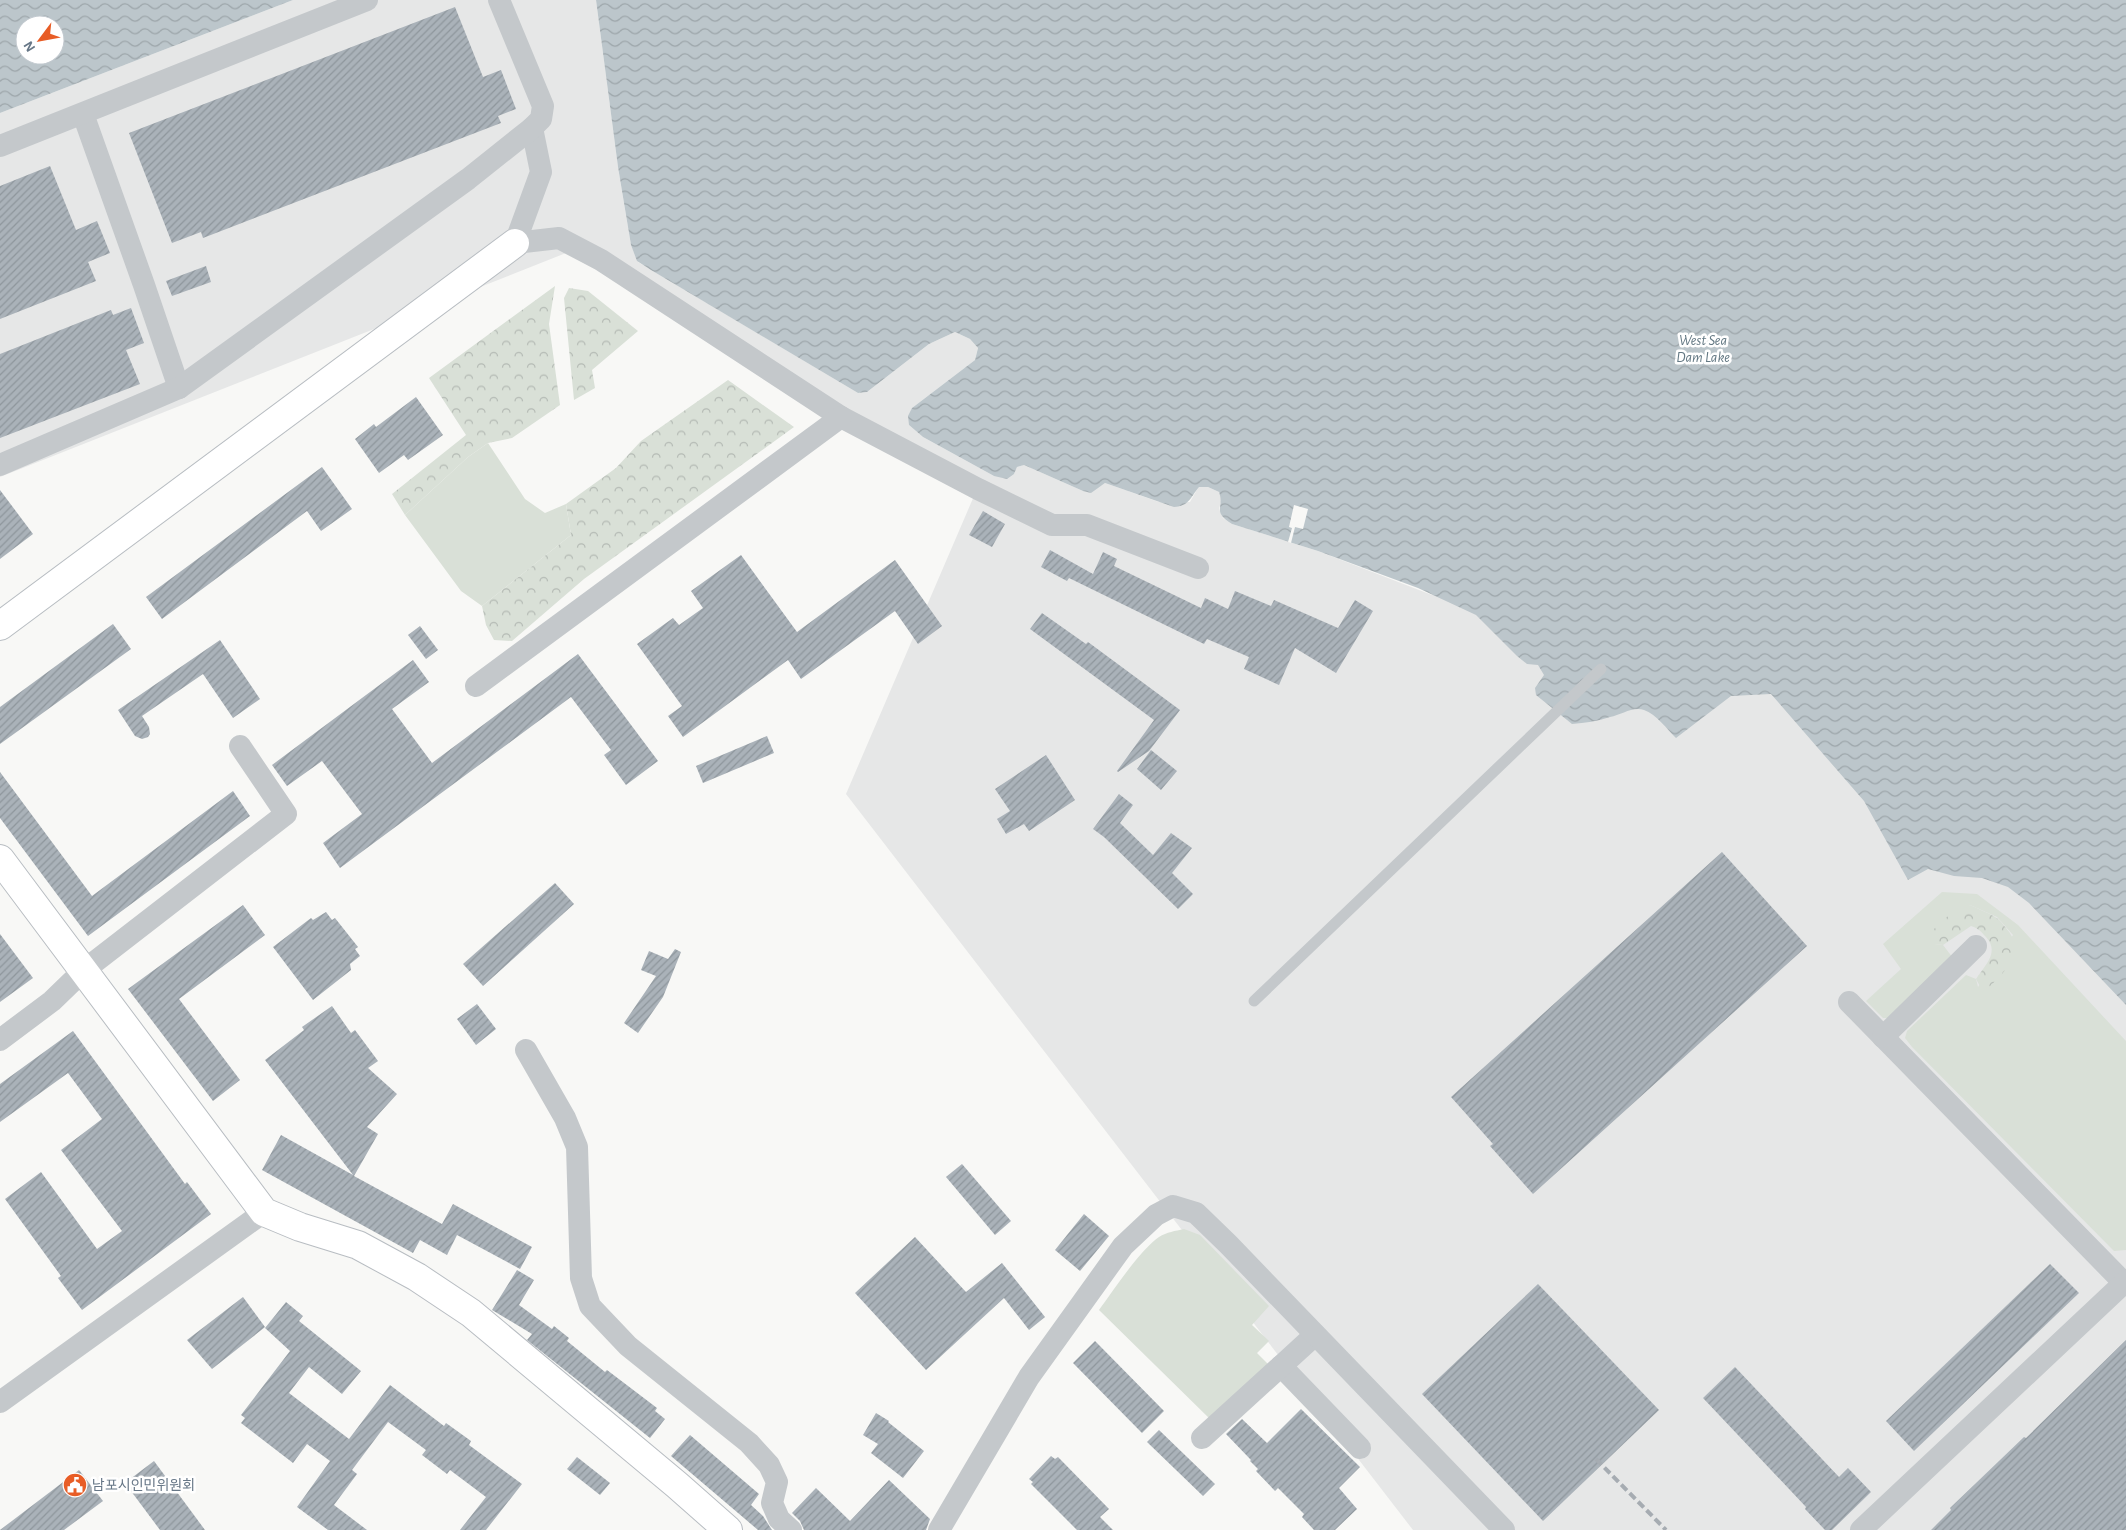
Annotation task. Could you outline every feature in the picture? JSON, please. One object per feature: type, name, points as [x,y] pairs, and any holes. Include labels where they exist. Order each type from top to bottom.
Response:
[{"type":"street","points":[[0,146],[367,0]]},
{"type":"street","points":[[0,465],[179,388],[468,179],[532,128],[541,119],[543,106],[500,0]]},
{"type":"street","points":[[83,114],[179,388]]},
{"type":"street","points":[[515,243],[541,172],[532,128]]},
{"type":"street","points":[[0,626],[515,243],[559,238],[601,260],[840,417],[978,489],[1052,525],[1087,525],[1198,568]]},
{"type":"street","points":[[476,686],[840,417]]},
{"type":"street","points":[[0,1040],[52,1000],[83,971],[286,814],[240,746]]},
{"type":"street","points":[[0,859],[264,1212],[300,1227],[358,1245],[417,1277],[471,1313],[677,1484],[728,1530]]},
{"type":"street","points":[[1883,1037],[1976,946]]},
{"type":"street","points":[[1849,1002],[2125,1283],[1861,1530]]},
{"type":"street","points":[[526,1050],[565,1118],[577,1147],[581,1278],[590,1306],[628,1346],[749,1443],[769,1465],[777,1482],[772,1503],[779,1519],[790,1530]]},
{"type":"street","points":[[939,1530],[1029,1377],[1123,1246],[1156,1215],[1173,1206],[1196,1213],[1504,1530]]},
{"type":"street","points":[[0,1402],[264,1212]]},
{"type":"street","points":[[1202,1438],[1315,1335]]},
{"type":"street","points":[[1282,1366],[1360,1448]]},
{"type":"lane","points":[[1254,1001],[1601,669]]},
{"type":"shaded area","points":[[293,0],[596,0],[618,167],[631,245],[638,262],[858,393],[867,392],[929,344],[955,332],[970,339],[978,348],[975,360],[912,408],[909,425],[923,437],[994,476],[1014,474],[1017,467],[1024,465],[1083,491],[1091,492],[1105,483],[1159,502],[1190,502],[1199,486],[1208,487],[1219,492],[1222,498],[1219,509],[1223,518],[1232,524],[1318,551],[1432,595],[2126,538],[2126,1530],[1413,1530],[846,794],[980,482],[566,253],[0,477],[0,113]]},
{"type":"green space","points":[[555,286],[549,324],[560,405],[512,438],[488,443],[468,457],[405,515],[392,494],[466,435],[429,378]]},
{"type":"green space","points":[[569,288],[588,291],[638,331],[592,370],[595,388],[574,400],[564,298]]},
{"type":"green space","points":[[728,380],[794,427],[584,579],[512,641],[494,640],[486,625],[482,606],[571,535],[566,504],[616,468],[641,441]]},
{"type":"green space","points":[[488,443],[525,499],[545,513],[566,504],[571,535],[482,606],[461,591],[405,515],[468,457]]},
{"type":"green space","points":[[1942,892],[1977,894],[2018,925],[2126,1041],[2126,1250],[2114,1251],[1905,1038],[1907,1031],[1966,975],[1976,979],[1978,987],[2013,935],[1997,917],[1970,905],[1935,944],[1943,945],[1953,958],[1889,1018],[1883,1018],[1866,1001],[1901,969],[1883,944]]},
{"type":"green space","points":[[1970,905],[1999,920],[2012,937],[2014,946],[2010,963],[1998,979],[1983,992],[1976,979],[1992,952],[1989,941],[1981,932],[1971,926],[1943,945],[1935,944],[1931,938],[1936,927],[1941,922]]},
{"type":"green space","points":[[1184,1229],[1200,1235],[1269,1306],[1252,1325],[1269,1341],[1257,1353],[1269,1365],[1211,1420],[1099,1310],[1127,1271],[1152,1243],[1165,1234]]},
{"type":"water","points":[[0,0],[293,0],[0,113]]},
{"type":"water","name":"West Sea Dam Lake","points":[[596,0],[2126,0],[2126,1005],[2029,903],[2008,887],[1982,878],[1954,876],[1928,869],[1908,880],[1864,801],[1771,694],[1731,696],[1676,738],[1653,715],[1640,709],[1596,721],[1572,724],[1536,695],[1535,688],[1544,675],[1538,665],[1527,664],[1517,656],[1476,615],[1418,588],[1318,551],[1232,524],[1220,512],[1219,492],[1208,487],[1199,487],[1186,503],[1174,507],[1105,483],[1091,493],[1083,491],[1024,465],[1017,467],[1014,474],[1007,479],[994,476],[923,437],[909,425],[908,416],[912,408],[975,360],[978,348],[970,339],[955,332],[929,344],[867,392],[858,393],[637,261],[631,245],[618,167]]},
{"type":"pier","points":[[1294,505],[1308,509],[1303,529],[1295,527],[1291,543],[1288,542],[1292,528],[1289,527]]},
{"type":"building","points":[[455,7],[483,77],[501,70],[516,109],[498,116],[501,123],[203,238],[201,232],[172,243],[129,133]]},
{"type":"building","points":[[50,166],[76,230],[97,221],[110,253],[88,262],[96,281],[0,319],[0,186]]},
{"type":"building","points":[[206,266],[211,282],[172,296],[166,281]]},
{"type":"building","points":[[131,308],[144,343],[126,350],[140,384],[0,438],[0,354],[111,310],[113,315]]},
{"type":"building","points":[[416,397],[443,435],[408,460],[404,455],[379,473],[355,439],[374,424],[376,427]]},
{"type":"building","points":[[322,467],[352,509],[321,531],[307,511],[162,619],[146,597]]},
{"type":"building","points":[[0,490],[33,534],[0,559]]},
{"type":"building","points":[[983,511],[1005,524],[992,547],[969,535]]},
{"type":"building","points":[[1050,550],[1093,574],[1103,552],[1117,559],[1114,566],[1201,608],[1205,598],[1228,609],[1235,591],[1271,606],[1274,600],[1338,628],[1355,600],[1373,611],[1336,673],[1295,648],[1279,685],[1244,669],[1249,657],[1207,639],[1204,644],[1069,578],[1067,581],[1041,567]]},
{"type":"building","points":[[741,555],[797,632],[895,560],[942,626],[918,644],[895,611],[801,679],[788,660],[683,737],[668,716],[682,706],[637,644],[673,618],[679,625],[703,608],[691,591]]},
{"type":"building","points":[[1042,613],[1086,644],[1088,642],[1180,710],[1149,751],[1118,772],[1154,720],[1030,629]]},
{"type":"building","points":[[113,624],[131,649],[0,744],[0,707]]},
{"type":"building","points":[[420,626],[438,650],[426,659],[408,635]]},
{"type":"building","points":[[220,640],[260,699],[233,718],[203,674],[142,716],[149,727],[150,734],[142,739],[135,736],[118,710]]},
{"type":"building","points":[[578,654],[658,761],[626,785],[604,755],[611,750],[571,697],[340,868],[323,843],[362,814],[322,761],[287,786],[272,765],[413,660],[429,682],[392,709],[432,763]]},
{"type":"building","points":[[767,736],[774,753],[703,783],[696,766]]},
{"type":"building","points":[[1151,750],[1177,771],[1161,790],[1137,769]]},
{"type":"building","points":[[1046,755],[1075,800],[1029,831],[1024,824],[1006,834],[997,819],[1010,811],[995,789]]},
{"type":"building","points":[[0,772],[92,896],[233,791],[250,816],[88,936],[0,818]]},
{"type":"building","points":[[1119,794],[1133,805],[1120,823],[1153,855],[1171,833],[1192,848],[1172,873],[1193,894],[1178,909],[1104,837],[1093,829]]},
{"type":"building","points":[[1722,852],[1807,946],[1533,1194],[1490,1146],[1493,1144],[1451,1097]]},
{"type":"building","points":[[555,883],[574,904],[483,986],[463,964]]},
{"type":"building","points":[[243,905],[265,935],[179,999],[240,1080],[213,1101],[128,989]]},
{"type":"building","points":[[326,912],[332,920],[335,918],[358,947],[355,949],[360,956],[350,964],[351,970],[313,1000],[273,947],[311,918],[313,920]]},
{"type":"building","points":[[0,934],[33,978],[0,1002]]},
{"type":"building","points":[[675,949],[681,952],[663,997],[638,1033],[624,1023],[656,976],[641,970],[649,951],[668,959]]},
{"type":"building","points":[[477,1004],[496,1029],[476,1045],[457,1019]]},
{"type":"building","points":[[332,1006],[351,1033],[355,1030],[378,1061],[368,1068],[397,1094],[367,1127],[378,1134],[354,1176],[442,1224],[453,1204],[532,1247],[520,1269],[457,1235],[447,1255],[420,1240],[413,1253],[262,1170],[281,1135],[353,1175],[265,1060],[304,1030],[302,1027]]},
{"type":"building","points":[[73,1031],[185,1184],[187,1182],[211,1214],[82,1310],[58,1278],[61,1276],[5,1199],[41,1172],[97,1249],[122,1231],[61,1150],[102,1119],[68,1073],[0,1122],[0,1084]]},
{"type":"building","points":[[962,1164],[1011,1221],[995,1235],[946,1177]]},
{"type":"building","points":[[1084,1214],[1109,1236],[1080,1271],[1055,1250]]},
{"type":"building","points":[[915,1237],[966,1292],[1002,1263],[1045,1317],[1029,1330],[1004,1298],[926,1370],[855,1293]]},
{"type":"building","points":[[2050,1264],[2079,1293],[1914,1451],[1886,1421]]},
{"type":"building","points":[[517,1270],[534,1280],[519,1305],[552,1329],[554,1326],[569,1338],[567,1341],[605,1372],[607,1370],[657,1408],[655,1411],[665,1419],[650,1438],[527,1340],[532,1334],[492,1310]]},
{"type":"building","points":[[1538,1284],[1659,1410],[1543,1521],[1422,1394]]},
{"type":"building","points":[[243,1297],[265,1327],[212,1369],[187,1340]]},
{"type":"building","points":[[286,1302],[303,1316],[299,1321],[361,1371],[342,1394],[309,1367],[289,1393],[349,1439],[390,1385],[444,1426],[446,1423],[471,1441],[469,1445],[522,1484],[486,1530],[460,1530],[486,1497],[450,1470],[447,1474],[422,1455],[426,1450],[388,1422],[352,1470],[357,1474],[334,1505],[367,1530],[328,1530],[297,1507],[330,1461],[307,1444],[293,1463],[241,1423],[245,1418],[241,1415],[290,1351],[265,1328]]},
{"type":"building","points":[[2126,1340],[2126,1530],[1931,1530],[1951,1510],[1950,1508],[2024,1437],[2026,1438]]},
{"type":"building","points":[[1095,1341],[1164,1411],[1142,1433],[1073,1363]]},
{"type":"building","points":[[1735,1367],[1839,1477],[1848,1468],[1871,1492],[1832,1530],[1825,1530],[1805,1509],[1806,1507],[1703,1398]]},
{"type":"building","points":[[1301,1409],[1360,1467],[1339,1488],[1357,1509],[1335,1530],[1314,1530],[1302,1517],[1304,1514],[1278,1488],[1275,1491],[1256,1471],[1258,1469],[1251,1460],[1226,1434],[1242,1419],[1267,1443]]},
{"type":"building","points":[[876,1413],[889,1421],[924,1451],[903,1478],[871,1453],[878,1444],[863,1435]]},
{"type":"building","points":[[1159,1430],[1215,1484],[1203,1496],[1147,1442]]},
{"type":"building","points":[[690,1435],[759,1494],[751,1505],[763,1516],[772,1530],[758,1530],[671,1456]]},
{"type":"building","points":[[1051,1456],[1055,1459],[1058,1457],[1109,1509],[1100,1517],[1113,1530],[1077,1530],[1031,1484],[1033,1482],[1029,1479]]},
{"type":"building","points":[[577,1457],[610,1483],[600,1495],[567,1469]]},
{"type":"building","points":[[154,1461],[205,1530],[160,1530],[125,1483]]},
{"type":"building","name":"남포시인민위원회","points":[[79,1470],[103,1501],[64,1530],[0,1530]]},
{"type":"building","points":[[889,1480],[930,1519],[926,1530],[804,1530],[800,1521],[792,1513],[816,1488],[850,1521]]},
{"type":"railway","points":[[1596,1459],[1666,1530]]},
{"type":"place","name":"남포시인민위원회","points":[[75,1485]]}]
